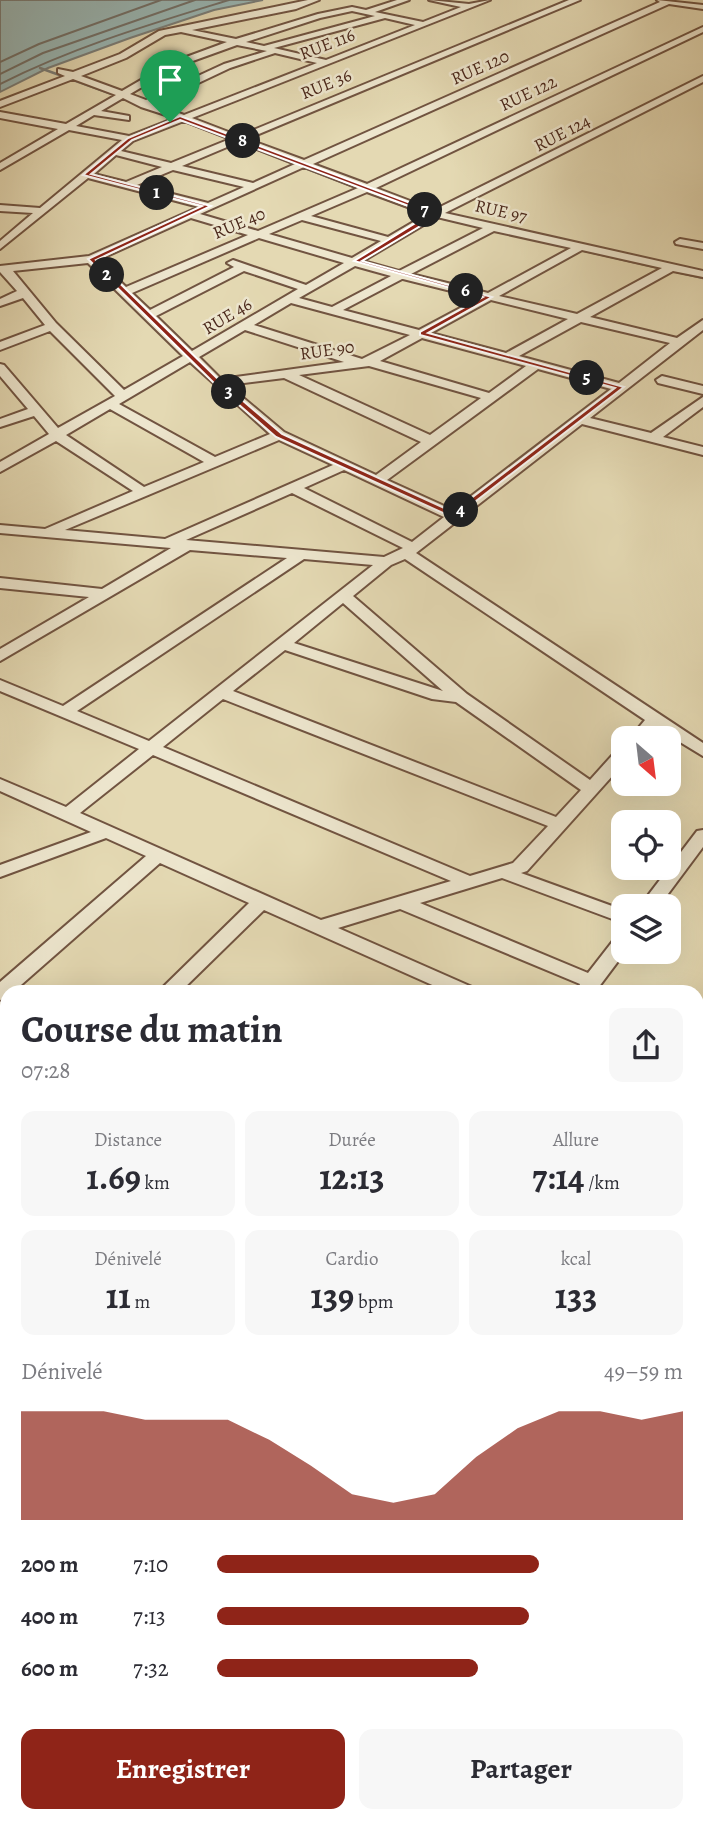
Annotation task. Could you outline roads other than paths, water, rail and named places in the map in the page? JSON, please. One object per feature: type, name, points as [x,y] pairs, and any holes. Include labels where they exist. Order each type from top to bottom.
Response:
[{"type":"street","points":[[0,104],[73,78],[123,56],[162,33],[315,0]]},
{"type":"street","points":[[366,12],[405,0]]},
{"type":"street","points":[[433,0],[469,6]]},
{"type":"street","name":"RUE 116","points":[[0,246],[130,139],[486,0]]},
{"type":"street","name":"RUE 36","points":[[127,185],[576,0]]},
{"type":"street","points":[[666,0],[703,7]]},
{"type":"street","name":"RUE 120","points":[[2,269],[91,259],[666,0]]},
{"type":"street","points":[[0,167],[173,65],[292,23],[352,9],[424,24]]},
{"type":"street","points":[[263,13],[292,23],[352,37]]},
{"type":"street","points":[[261,49],[386,16]]},
{"type":"street","points":[[178,29],[326,62]]},
{"type":"street","name":"RUE 122","points":[[362,190],[703,29]]},
{"type":"street","points":[[364,40],[376,43]]},
{"type":"street","points":[[144,105],[227,66],[275,52]]},
{"type":"street","name":"RUE 97","points":[[61,71],[362,190],[435,214],[489,230],[668,269],[703,274]]},
{"type":"street","name":"RUE 124","points":[[435,214],[703,79]]},
{"type":"street","points":[[91,112],[126,118]]},
{"type":"street","points":[[0,128],[25,115]]},
{"type":"street","points":[[4,116],[25,115],[65,127],[130,139]]},
{"type":"street","points":[[12,150],[24,152]]},
{"type":"street","points":[[114,152],[252,186]]},
{"type":"street","points":[[86,175],[208,206]]},
{"type":"street","name":"RUE 40","points":[[125,292],[362,190]]},
{"type":"street","points":[[0,208],[43,211]]},
{"type":"street","name":"RUE 46","points":[[0,468],[435,214]]},
{"type":"street","points":[[190,215],[403,276],[679,342]]},
{"type":"street","points":[[300,216],[392,241]]},
{"type":"street","points":[[334,310],[489,230]]},
{"type":"street","points":[[680,242],[703,246]]},
{"type":"street","name":"RUE 90","points":[[218,383],[366,362],[577,249]]},
{"type":"street","points":[[209,255],[308,289]]},
{"type":"street","points":[[91,259],[191,358],[279,435],[454,516]]},
{"type":"street","points":[[148,315],[243,267]]},
{"type":"street","points":[[2,269],[26,292],[52,326],[123,397]]},
{"type":"street","points":[[510,356],[668,269]]},
{"type":"street","points":[[0,303],[26,292]]},
{"type":"street","points":[[290,299],[620,387]]},
{"type":"street","points":[[68,814],[386,562],[409,550],[703,324]]},
{"type":"street","points":[[0,346],[52,326]]},
{"type":"street","points":[[245,326],[491,397]]},
{"type":"street","points":[[377,480],[537,364]]},
{"type":"street","points":[[0,368],[57,435],[144,492]]},
{"type":"street","points":[[285,374],[431,441]]},
{"type":"street","points":[[662,380],[703,390]]},
{"type":"street","points":[[653,438],[703,401]]},
{"type":"street","points":[[110,404],[214,462]]},
{"type":"street","points":[[0,423],[36,411]]},
{"type":"street","points":[[579,419],[703,451]]},
{"type":"street","points":[[46,533],[279,435]]},
{"type":"street","points":[[167,544],[344,465]]},
{"type":"street","points":[[292,487],[409,550],[703,751]]},
{"type":"street","points":[[0,529],[386,562]]},
{"type":"street","points":[[0,656],[187,545]]},
{"type":"street","points":[[65,712],[301,555]]},
{"type":"street","points":[[0,583],[104,594]]},
{"type":"street","points":[[344,596],[461,698],[591,789]]},
{"type":"street","points":[[282,644],[438,695],[461,698]]},
{"type":"street","points":[[0,685],[469,882]]},
{"type":"street","points":[[222,692],[559,824]]},
{"type":"street","points":[[649,726],[655,719]]},
{"type":"street","points":[[319,927],[520,867],[611,767]]},
{"type":"street","points":[[3,787],[449,985]]},
{"type":"street","points":[[0,871],[107,831]]},
{"type":"street","points":[[658,894],[703,835]]},
{"type":"street","points":[[9,985],[158,855]]},
{"type":"street","points":[[502,872],[611,913]]},
{"type":"street","points":[[182,985],[262,901]]},
{"type":"street","points":[[400,902],[584,985]]},
{"type":"street","points":[[590,985],[611,957]]},
{"type":"water","points":[[0,0],[263,0],[214,10],[130,38],[48,68],[0,92]]},
{"type":"waterway","points":[[40,68],[120,97]]},
{"type":"waterway","points":[[178,119],[427,215],[703,278]]}]
